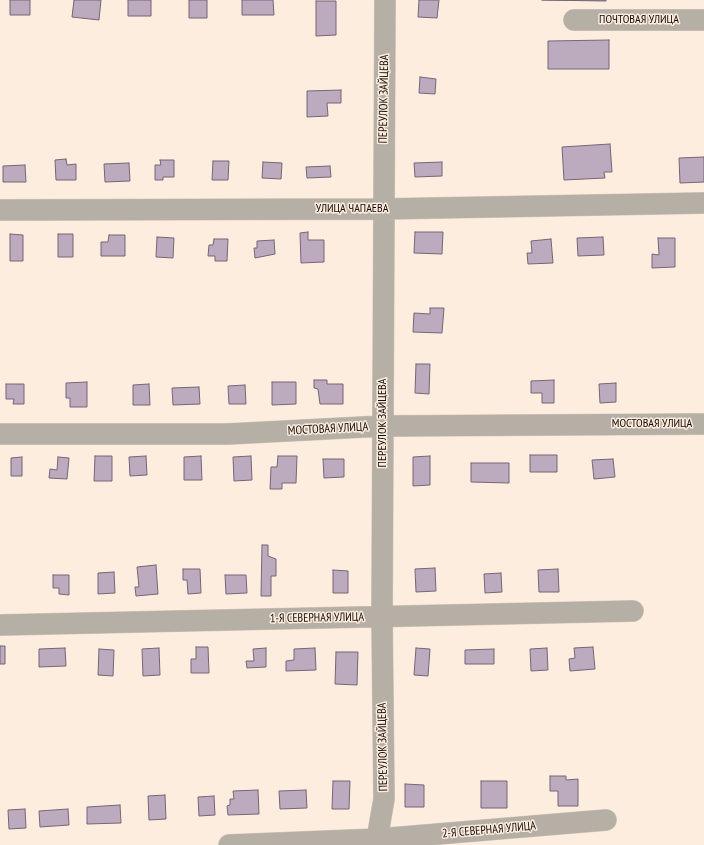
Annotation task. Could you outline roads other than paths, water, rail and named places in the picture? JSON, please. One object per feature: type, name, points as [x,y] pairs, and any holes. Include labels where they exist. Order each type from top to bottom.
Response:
[{"type":"street","name":"ПЕРЕУЛОК ЗАЙЦЕВА","points":[[377,842],[384,799],[382,617],[382,209],[385,0]]},
{"type":"street","name":"ПОЧТОВАЯ УЛИЦА","points":[[574,20],[704,20]]},
{"type":"street","name":"УЛИЦА ЧАПАЕВА","points":[[0,210],[382,209],[704,203]]},
{"type":"street","name":"МОСТОВАЯ УЛИЦА","points":[[0,434],[228,434],[383,426],[704,424]]},
{"type":"street","name":"1-Я СЕВЕРНАЯ УЛИЦА","points":[[0,625],[633,611]]},
{"type":"street","name":"2-Я СЕВЕРНАЯ УЛИЦА","points":[[229,845],[377,842],[606,820]]}]
